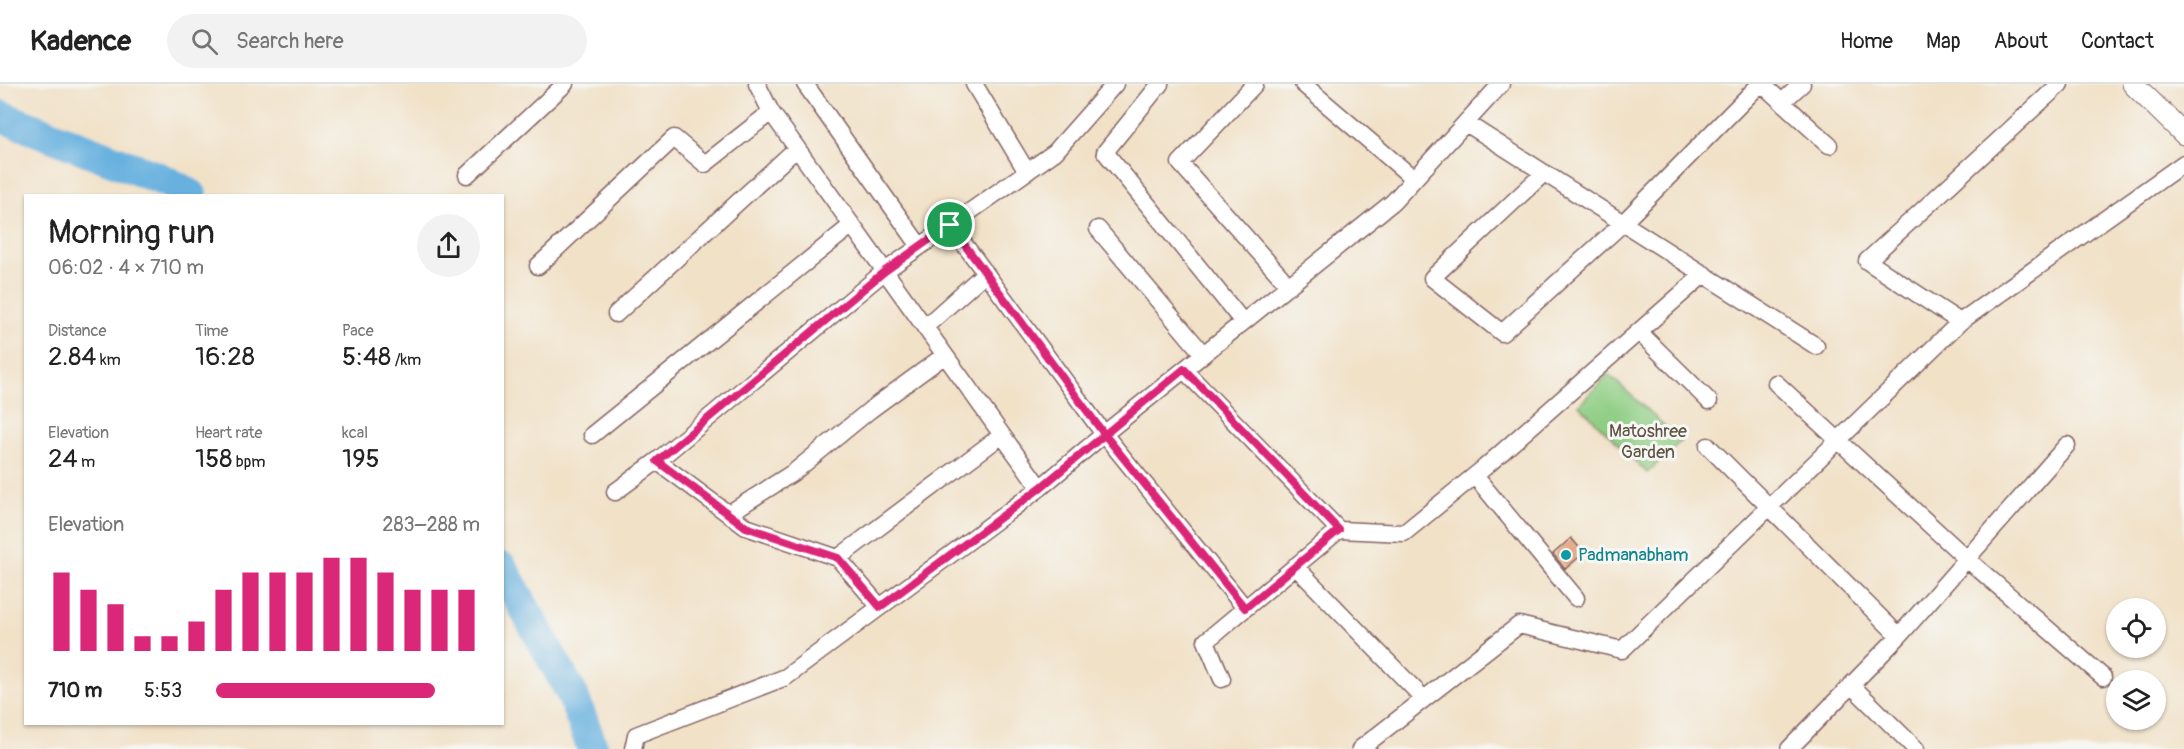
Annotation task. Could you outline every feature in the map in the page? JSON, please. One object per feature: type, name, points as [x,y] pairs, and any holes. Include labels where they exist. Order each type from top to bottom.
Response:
[{"type":"street","points":[[467,175],[565,84]]},
{"type":"street","points":[[757,84],[771,112],[1040,488]]},
{"type":"street","points":[[805,84],[919,245]]},
{"type":"street","points":[[974,84],[1027,172]]},
{"type":"street","points":[[615,492],[657,461],[885,271],[919,245],[1056,152],[1115,84]]},
{"type":"street","points":[[1160,84],[1105,152],[1243,322]]},
{"type":"street","points":[[1255,84],[1180,163],[1289,286]]},
{"type":"street","points":[[633,749],[636,735],[786,677],[1040,488],[1184,369],[1393,202],[1501,84]]},
{"type":"street","points":[[1544,172],[1432,279],[1502,333],[1623,223],[1761,84],[1829,145]]},
{"type":"street","points":[[1782,102],[1802,84]]},
{"type":"street","points":[[1960,322],[1867,261],[2060,84]]},
{"type":"street","points":[[2133,84],[2184,134]]},
{"type":"street","points":[[1305,85],[1414,179]]},
{"type":"street","points":[[538,266],[674,138],[705,164],[771,112]]},
{"type":"street","points":[[1466,123],[1816,346]]},
{"type":"street","points":[[616,315],[797,148]]},
{"type":"street","points":[[1359,749],[1519,625],[1622,650],[1960,322],[2184,163]]},
{"type":"street","points":[[592,435],[852,225]]},
{"type":"street","points":[[950,225],[1104,434],[1245,608]]},
{"type":"street","points":[[1098,229],[1203,354]]},
{"type":"street","points":[[925,327],[985,273]]},
{"type":"street","points":[[1222,679],[1206,640],[1339,530],[1404,533],[1475,476],[1704,274]]},
{"type":"street","points":[[1639,332],[1709,401]]},
{"type":"street","points":[[728,514],[794,472],[870,410],[945,355]]},
{"type":"street","points":[[1184,369],[1339,530]]},
{"type":"street","points":[[1776,383],[1967,559],[2103,676]]},
{"type":"street","points":[[838,558],[1002,435]]},
{"type":"street","points":[[1793,748],[1899,636],[2067,445]]},
{"type":"street","points":[[1708,447],[1899,636]]},
{"type":"street","points":[[657,461],[746,527],[838,558],[880,607]]},
{"type":"street","points":[[1475,476],[1576,598]]},
{"type":"street","points":[[1295,566],[1424,699]]},
{"type":"street","points":[[1851,685],[1916,749]]},
{"type":"green space","name":"Matoshree Garden","points":[[1608,374],[1681,441],[1647,473],[1579,405]]},
{"type":"building","name":"Padmanabham","points":[[1571,538],[1584,553],[1565,569],[1553,554]]},
{"type":"waterway","points":[[0,116],[166,181],[189,194]]},
{"type":"waterway","points":[[504,572],[572,694],[593,749]]},
{"type":"place","name":"Padmanabham","points":[[1566,555]]},
{"type":"route","points":[[950,225],[885,271],[657,461],[746,527],[838,558],[880,607],[1040,488],[1104,434],[1184,369],[1339,530],[1245,608],[1104,434],[950,225]]}]
